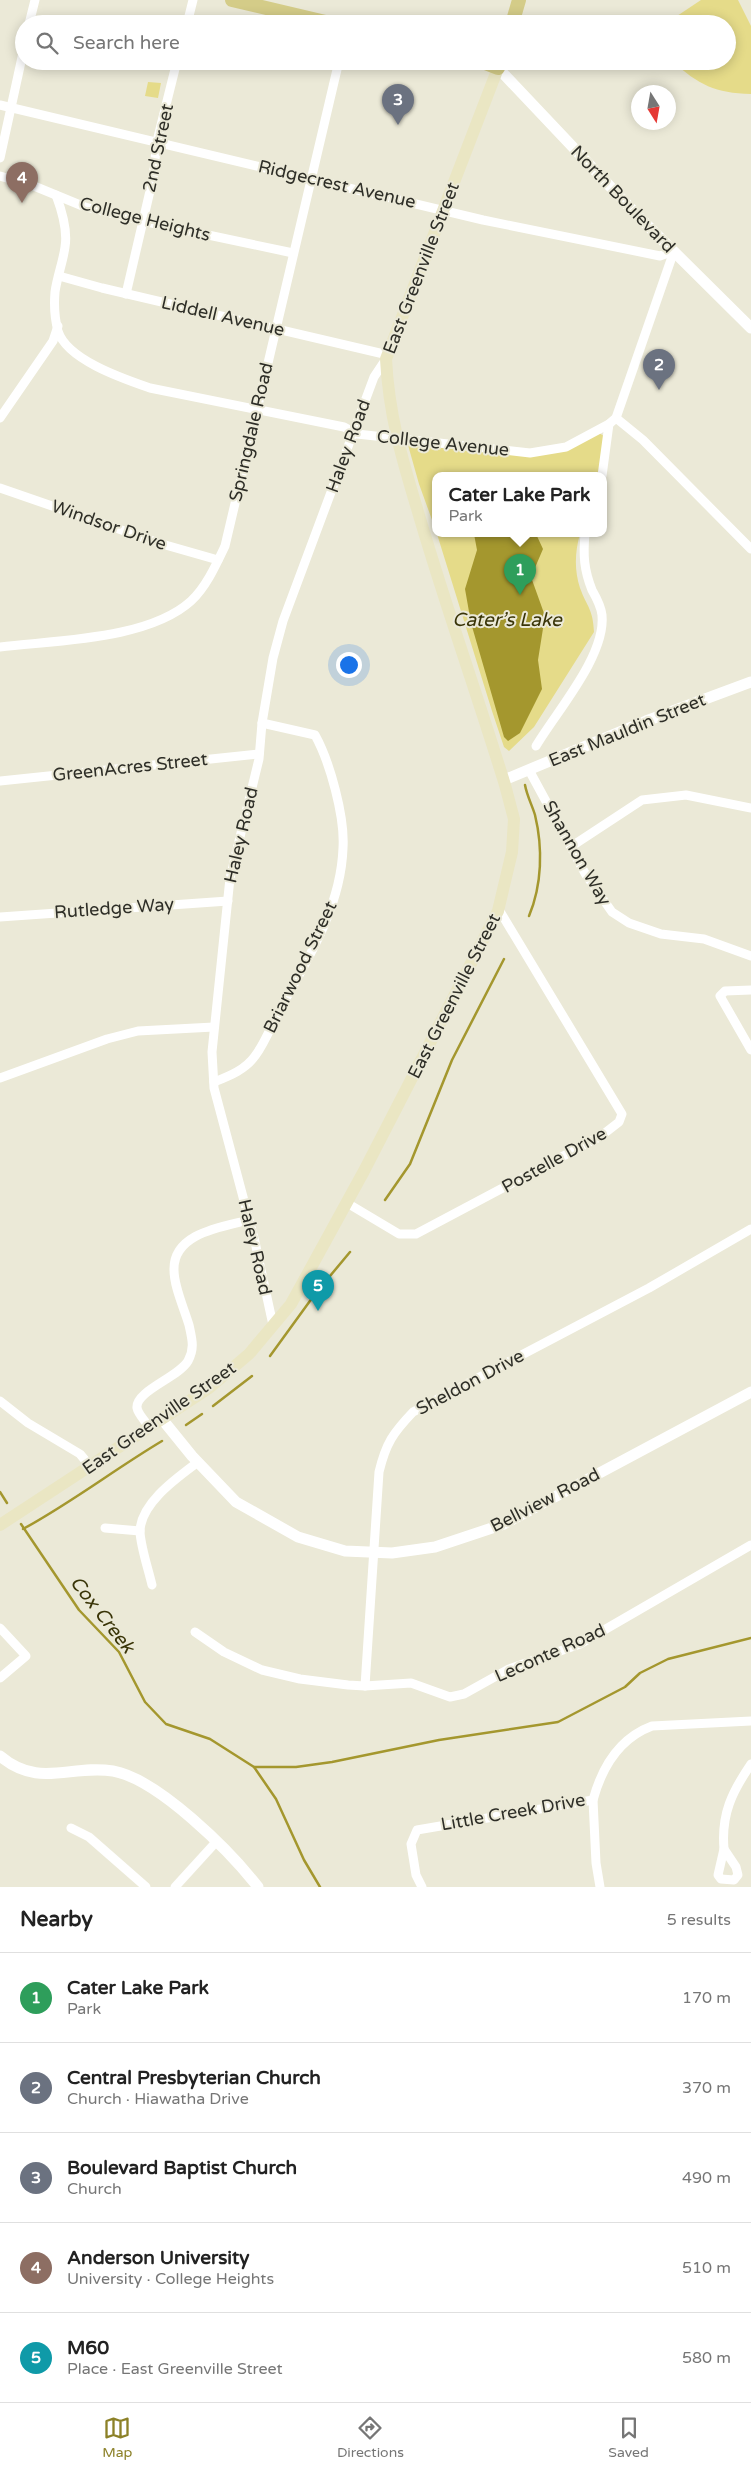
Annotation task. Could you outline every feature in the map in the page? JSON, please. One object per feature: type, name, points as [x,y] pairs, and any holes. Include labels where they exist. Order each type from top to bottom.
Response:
[{"type":"main road","points":[[232,0],[296,15]]},
{"type":"main road","points":[[515,15],[520,0]]},
{"type":"main road","name":"East Greenville Street","points":[[0,1525],[232,1370],[292,1304],[347,1203],[498,908],[512,852],[514,819],[504,780],[434,566],[396,438],[388,398],[387,357],[497,70]]},
{"type":"street","points":[[32,15],[35,0]]},
{"type":"street","points":[[189,15],[193,0]]},
{"type":"street","points":[[0,158],[19,70]]},
{"type":"street","name":"2nd Street","points":[[126,294],[153,178],[157,141],[175,70]]},
{"type":"street","name":"Springdale Road","points":[[0,647],[122,633],[161,622],[191,601],[218,560],[225,546],[337,70]]},
{"type":"street","name":"North Boulevard","points":[[504,70],[674,251],[751,328]]},
{"type":"street","name":"Ridgecrest Avenue","points":[[0,105],[157,141],[311,180],[660,256],[674,251]]},
{"type":"street","name":"College Heights","points":[[0,176],[85,206],[142,221],[293,253]]},
{"type":"street","name":"College Avenue","points":[[56,195],[63,215],[66,245],[55,292],[58,326],[68,348],[91,363],[126,380],[150,388],[256,411],[344,427],[353,432],[530,453],[566,447],[612,421]]},
{"type":"street","points":[[603,472],[612,421],[674,251]]},
{"type":"street","name":"Liddell Avenue","points":[[59,276],[387,357]]},
{"type":"street","points":[[0,418],[53,341],[58,326]]},
{"type":"street","name":"Haley Road","points":[[273,1325],[214,1082],[212,1052],[230,878],[259,754],[262,723],[273,658],[283,621],[374,377],[387,357]]},
{"type":"street","points":[[612,421],[643,440],[751,549]]},
{"type":"street","name":"Windsor Drive","points":[[0,488],[162,544],[218,560]]},
{"type":"street","points":[[536,746],[588,665],[599,639],[602,612],[584,569],[585,537]]},
{"type":"street","name":"East Mauldin Street","points":[[504,780],[646,721],[751,682]]},
{"type":"street","name":"Briarwood Street","points":[[214,1082],[231,1076],[256,1056],[318,939],[336,892],[343,849],[343,826],[323,750],[315,735],[262,723]]},
{"type":"street","name":"GreenAcres Street","points":[[0,781],[259,754]]},
{"type":"street","name":"Shannon Way","points":[[529,770],[572,846],[586,875],[612,912],[629,923],[661,934],[704,940],[751,956]]},
{"type":"street","points":[[572,846],[642,800],[686,795],[751,808]]},
{"type":"street","name":"Rutledge Way","points":[[0,917],[228,901]]},
{"type":"street","name":"Postelle Drive","points":[[347,1203],[399,1234],[416,1234],[600,1136],[619,1122],[622,1114],[617,1105],[498,908]]},
{"type":"street","points":[[751,990],[725,991],[721,993],[721,998],[751,1050]]},
{"type":"street","points":[[0,1078],[107,1039],[138,1031],[214,1027]]},
{"type":"street","points":[[149,1427],[137,1410],[137,1403],[144,1394],[181,1372],[188,1362],[194,1345],[174,1271],[176,1257],[190,1239],[249,1220]]},
{"type":"street","name":"Sheldon Drive","points":[[365,1686],[372,1552],[379,1472],[384,1448],[397,1428],[412,1412],[649,1288],[742,1236],[751,1229]]},
{"type":"street","name":"Bellview Road","points":[[162,1418],[198,1462],[236,1502],[298,1537],[345,1551],[392,1553],[435,1548],[504,1524],[751,1392]]},
{"type":"street","points":[[0,1401],[28,1423],[80,1454],[90,1466]]},
{"type":"street","points":[[152,1585],[140,1531],[147,1512],[159,1492],[198,1462]]},
{"type":"street","points":[[105,1528],[140,1531]]},
{"type":"street","name":"Leconte Road","points":[[195,1632],[224,1652],[262,1670],[300,1679],[365,1686],[411,1682],[450,1697],[464,1694],[509,1669],[580,1644],[751,1545]]},
{"type":"street","points":[[0,1628],[26,1656],[0,1678]]},
{"type":"street","name":"Little Creek Drive","points":[[422,1887],[416,1876],[411,1844],[417,1830],[593,1800],[600,1780],[624,1741],[639,1731],[652,1726],[668,1724],[751,1721]]},
{"type":"street","points":[[0,1756],[14,1766],[35,1774],[96,1770],[116,1772],[136,1778],[161,1792],[216,1842],[258,1887]]},
{"type":"street","points":[[724,1849],[725,1814],[735,1790],[751,1764]]},
{"type":"street","points":[[593,1800],[596,1862],[600,1887]]},
{"type":"street","points":[[71,1828],[89,1837],[146,1887]]},
{"type":"street","points":[[176,1887],[216,1842]]},
{"type":"shaded area","points":[[701,0],[738,0],[751,26],[751,94],[727,92],[708,86],[699,82],[683,70],[736,70],[736,15],[678,15]]},
{"type":"shaded area","points":[[148,82],[161,83],[158,98],[145,96]]},
{"type":"shaded area","points":[[599,433],[604,436],[599,472],[432,472],[432,520],[408,445],[520,455],[551,453]]},
{"type":"shaded area","points":[[438,537],[579,537],[576,554],[577,574],[580,588],[591,613],[594,632],[534,727],[509,751],[504,747]]},
{"type":"water","name":"Cater’s Lake","points":[[475,537],[537,537],[543,549],[531,577],[545,616],[538,660],[542,689],[520,733],[508,741],[504,737],[471,623],[465,589],[477,550]]},
{"type":"waterway","points":[[525,785],[538,828],[540,853],[537,892],[529,916]]},
{"type":"waterway","points":[[385,1200],[410,1164],[452,1060],[504,959]]},
{"type":"waterway","points":[[325,1282],[350,1252]]},
{"type":"waterway","points":[[270,1356],[315,1294]]},
{"type":"waterway","points":[[213,1406],[252,1376]]},
{"type":"waterway","points":[[186,1425],[202,1414]]},
{"type":"waterway","points":[[23,1529],[162,1441]]},
{"type":"waterway","name":"Cox Creek","points":[[0,1492],[7,1503]]},
{"type":"waterway","name":"Cox Creek","points":[[21,1524],[79,1610],[119,1652],[145,1702],[166,1724],[210,1739],[254,1767],[276,1799],[304,1860],[320,1887]]},
{"type":"waterway","points":[[254,1767],[296,1767],[332,1762],[439,1740],[558,1722],[625,1687],[640,1673],[668,1659],[751,1638]]},
{"type":"place","name":"Boulevard Baptist Church","points":[[398,125]]},
{"type":"place","name":"Anderson University","points":[[22,203]]},
{"type":"place","name":"Central Presbyterian Church","points":[[659,390]]},
{"type":"place","name":"Cater Lake Park","points":[[520,595]]},
{"type":"place","name":"M60","points":[[318,1311]]}]
